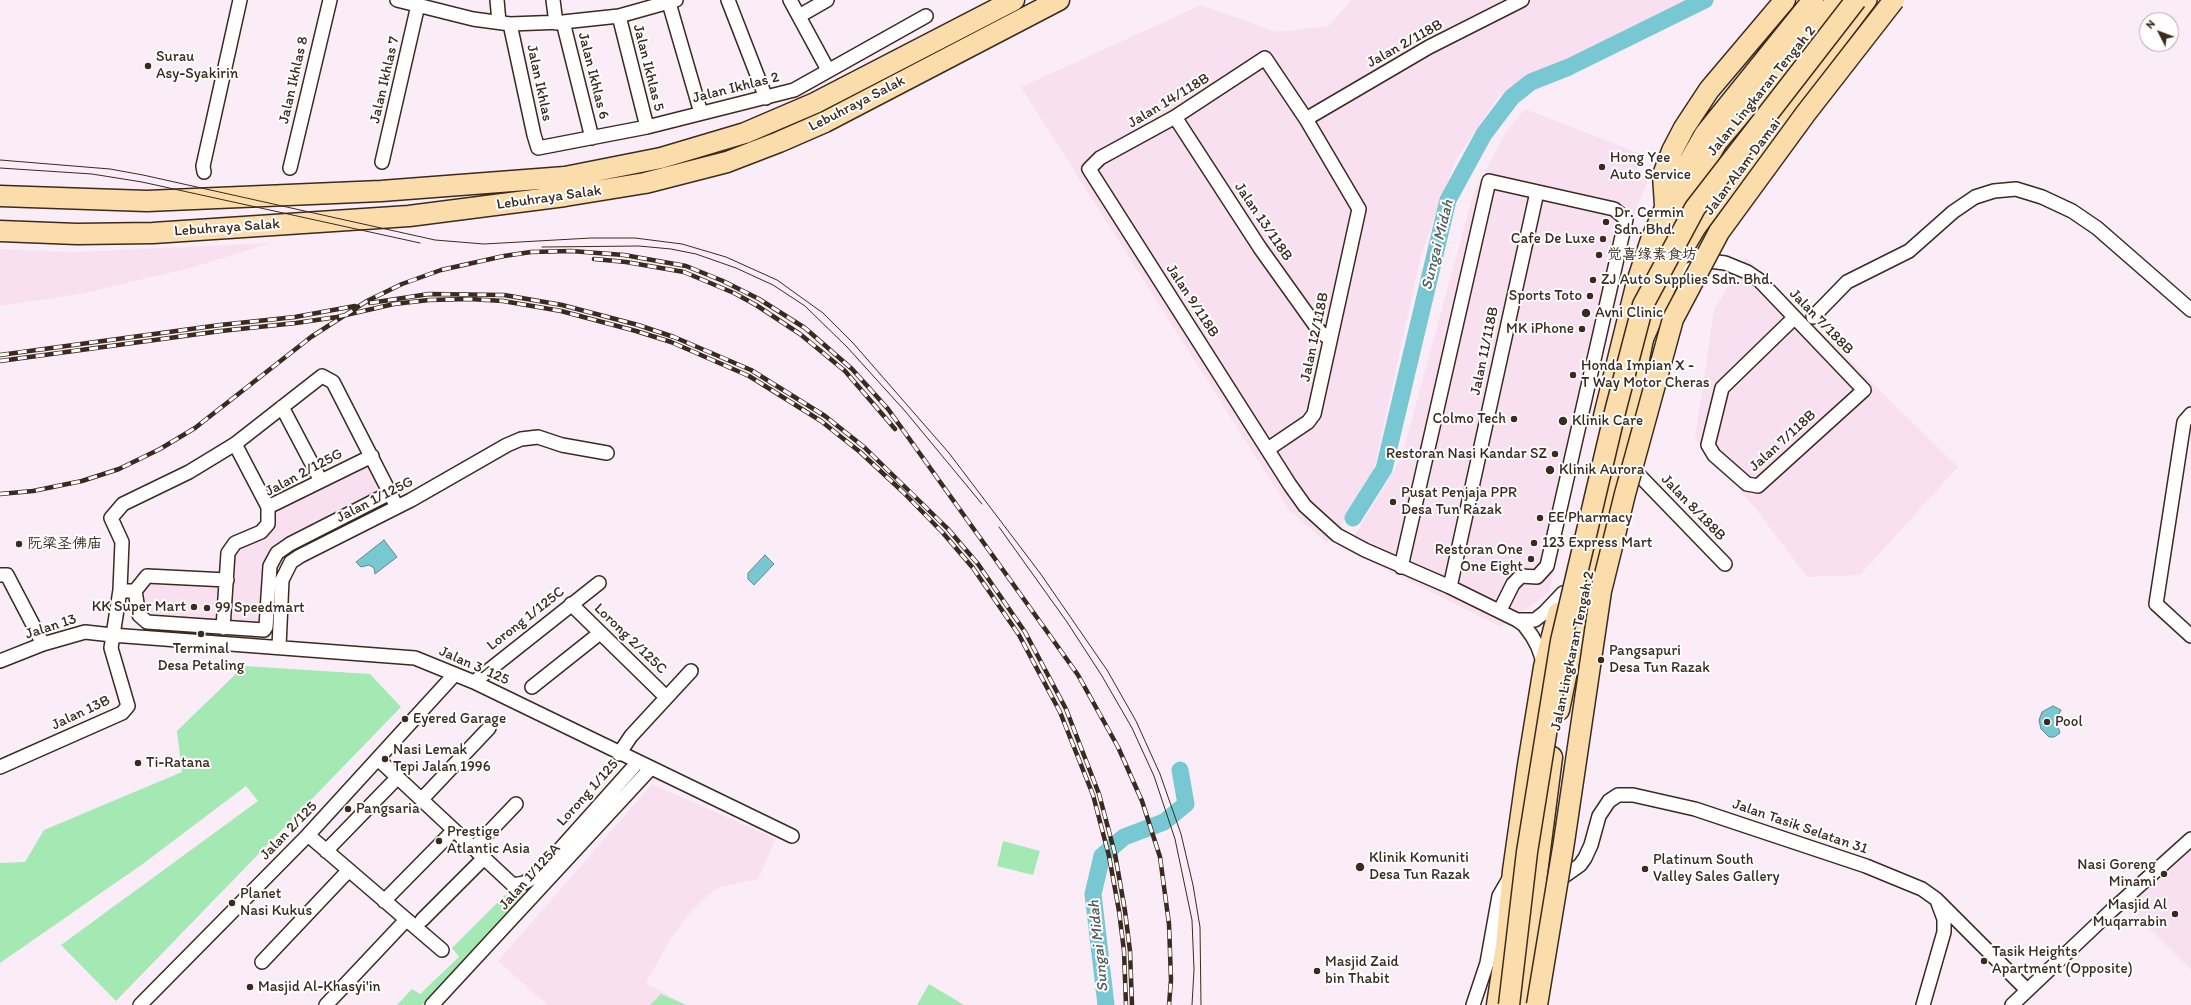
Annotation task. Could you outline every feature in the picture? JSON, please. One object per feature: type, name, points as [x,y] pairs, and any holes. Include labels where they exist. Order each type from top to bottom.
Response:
[{"type":"highway","name":"Lebuhraya Salak","points":[[0,196],[147,201],[381,191],[565,177],[661,158],[745,133],[815,103],[1014,0]]},
{"type":"highway","name":"Lebuhraya Salak","points":[[0,231],[77,234],[153,233],[409,216],[565,196],[645,183],[727,162],[825,122],[1059,0]]},
{"type":"highway","name":"Jalan Lingkaran Tengah 2","points":[[1520,1005],[1561,701],[1575,633],[1618,462],[1641,347],[1661,266],[1679,212],[1702,165],[1711,138],[1813,0]]},
{"type":"highway","name":"Jalan Lingkaran Tengah 2","points":[[1497,1005],[1506,946],[1513,871],[1544,667],[1563,593],[1632,298],[1643,262],[1665,205],[1686,164],[1837,0]]},
{"type":"highway","points":[[1537,1005],[1564,842],[1601,591],[1625,494],[1673,319],[1719,232],[1806,113],[1894,0]]},
{"type":"highway","points":[[1665,205],[1663,175],[1672,151],[1688,122],[1710,90],[1784,1]]},
{"type":"highway","points":[[1509,1005],[1527,852],[1561,641],[1616,408],[1643,305],[1695,208],[1860,2]]},
{"type":"main road","name":"Jalan Alam Damai","points":[[1641,347],[1681,255],[1698,226],[1860,2]]},
{"type":"street","points":[[204,172],[203,166],[240,0]]},
{"type":"street","name":"Jalan Ikhlas 8","points":[[290,168],[330,0]]},
{"type":"street","name":"Jalan Ikhlas","points":[[397,0],[473,19],[504,23],[559,22],[618,16],[673,1]]},
{"type":"street","points":[[497,0],[504,23]]},
{"type":"street","name":"Jalan Ikhlas 6","points":[[553,0],[592,138]]},
{"type":"street","points":[[728,0],[766,98]]},
{"type":"street","points":[[790,0],[828,70]]},
{"type":"street","points":[[799,16],[827,0]]},
{"type":"street","name":"Jalan 2/118B","points":[[1306,119],[1429,47],[1522,0]]},
{"type":"street","points":[[673,1],[701,113]]},
{"type":"street","name":"Jalan Ikhlas 7","points":[[382,162],[418,5]]},
{"type":"street","name":"Jalan Ikhlas 5","points":[[618,16],[647,127]]},
{"type":"street","name":"Jalan Ikhlas 2","points":[[538,148],[647,127],[794,90],[926,16]]},
{"type":"street","name":"Jalan Ikhlas","points":[[504,23],[538,148]]},
{"type":"street","name":"Jalan 14/118B","points":[[1090,169],[1100,158],[1175,117],[1265,58],[1306,119]]},
{"type":"street","name":"Jalan 13/118B","points":[[1175,117],[1260,248],[1320,332],[1330,338]]},
{"type":"street","name":"Jalan 12/118B","points":[[1268,449],[1308,422],[1314,414],[1359,209],[1306,119]]},
{"type":"street","name":"Jalan 9/118B","points":[[1090,169],[1268,449],[1306,506],[1316,517],[1337,535],[1365,550],[1500,610],[1517,620],[1524,625],[1532,636],[1538,647],[1544,667]]},
{"type":"street","points":[[1401,566],[1489,181],[1614,209],[1626,219],[1547,566],[1537,576],[1521,576],[1513,584],[1500,610]]},
{"type":"street","points":[[1813,317],[1847,282],[1910,251],[1953,212],[1975,197],[1994,191],[2016,190],[2042,197],[2072,211],[2097,228],[2191,310]]},
{"type":"street","name":"Jalan 11/118B","points":[[1450,587],[1537,192]]},
{"type":"street","points":[[1668,283],[1684,272],[1709,261],[1697,242],[1698,226]]},
{"type":"street","name":"Jalan 7/188B","points":[[1709,261],[1725,264],[1747,272],[1759,280],[1864,390]]},
{"type":"street","name":"Jalan 7/118B","points":[[1794,318],[1722,388],[1708,444],[1714,455],[1747,484],[1758,486],[1864,390]]},
{"type":"street","points":[[112,635],[120,590],[122,542],[111,518],[123,504],[189,472],[235,444],[322,376],[333,382],[397,507]]},
{"type":"street","points":[[282,407],[321,481]]},
{"type":"street","points":[[2191,414],[2184,422],[2156,604],[2191,636]]},
{"type":"street","name":"Jalan 1/125G","points":[[279,647],[280,588],[291,562],[300,556],[397,507],[516,441],[538,437],[553,440],[562,445],[607,449]]},
{"type":"street","points":[[235,444],[268,507]]},
{"type":"street","name":"Jalan 2/125G","points":[[223,628],[228,553],[235,542],[261,532],[268,524],[268,507],[372,456]]},
{"type":"street","name":"Jalan 8/188B","points":[[1618,462],[1636,472],[1725,564]]},
{"type":"street","points":[[227,580],[147,576],[135,591],[139,615],[147,622],[264,630],[266,627],[270,566],[277,553],[290,544],[390,492]]},
{"type":"street","points":[[0,575],[7,576],[43,644]]},
{"type":"street","name":"Lorong 1/125C","points":[[474,682],[599,582]]},
{"type":"street","points":[[120,590],[135,591]]},
{"type":"street","points":[[1517,620],[1535,620],[1563,593]]},
{"type":"street","name":"Lorong 2/125C","points":[[571,604],[666,697]]},
{"type":"street","name":"Jalan 13","points":[[0,661],[43,644],[85,632],[112,635]]},
{"type":"street","points":[[532,688],[600,633]]},
{"type":"street","name":"Jalan 3/125","points":[[112,635],[415,658],[474,682],[637,763],[792,836]]},
{"type":"street","name":"Jalan 13B","points":[[0,767],[122,713],[128,706],[111,648],[112,635]]},
{"type":"street","points":[[620,754],[631,736],[691,671]]},
{"type":"street","name":"Jalan 2/125","points":[[140,1005],[308,835],[379,760],[455,674]]},
{"type":"street","points":[[422,799],[489,728]]},
{"type":"street","points":[[379,760],[484,858],[422,920]]},
{"type":"street","name":"Lorong 1/125","points":[[484,858],[513,885],[520,884],[536,876],[637,763]]},
{"type":"street","name":"Jalan 1/125A","points":[[432,1005],[650,768]]},
{"type":"street","points":[[326,851],[398,777]]},
{"type":"street","name":"Jalan Tasik Selatan 31","points":[[1531,926],[1547,892],[1585,858],[1591,845],[1599,816],[1609,801],[1618,795],[1633,795],[1695,809],[1866,866],[1922,889],[1936,899],[2027,990]]},
{"type":"street","points":[[474,848],[516,804]]},
{"type":"street","points":[[384,901],[454,830]]},
{"type":"street","points":[[308,835],[442,950]]},
{"type":"street","points":[[2012,1005],[2191,839]]},
{"type":"street","points":[[1541,844],[1553,865],[1568,873]]},
{"type":"street","points":[[262,962],[349,870]]},
{"type":"street","points":[[1473,1005],[1487,963],[1499,896],[1513,871]]},
{"type":"street","points":[[1923,1005],[1944,932],[1944,919],[1936,899]]},
{"type":"street","points":[[326,1005],[406,920]]},
{"type":"shaded area","points":[[1351,0],[1689,0],[1498,97],[1456,160],[1421,255],[1371,484],[1327,543],[1290,511],[1021,87],[1201,5],[1277,32],[1329,26]]},
{"type":"shaded area","points":[[1525,109],[1644,155],[1637,170],[1648,180],[1633,218],[1549,593],[1501,627],[1346,550],[1401,459],[1473,195],[1505,133]]},
{"type":"shaded area","points":[[271,243],[194,267],[81,294],[0,306],[0,249],[71,252]]},
{"type":"shaded area","points":[[1746,257],[1958,467],[1860,575],[1807,577],[1755,508],[1695,439],[1714,310]]},
{"type":"shaded area","points":[[370,460],[385,491],[275,551],[264,628],[148,621],[137,594],[149,579],[228,584],[230,554],[237,545],[263,534],[271,509]]},
{"type":"shaded area","points":[[652,784],[776,839],[758,879],[721,887],[709,894],[688,915],[670,940],[646,983],[686,1005],[547,1005],[498,961]]},
{"type":"shaded area","points":[[2191,848],[2191,970],[2125,904]]},
{"type":"green space","points":[[244,666],[370,674],[401,707],[116,1001],[61,945],[258,801],[246,786],[144,863],[0,963],[0,863],[25,862],[44,830],[182,772],[177,731]]},
{"type":"green space","points":[[1003,841],[1040,851],[1033,875],[997,866]]},
{"type":"green space","points":[[531,891],[422,1005],[397,1005],[412,989],[420,994],[459,957],[452,948],[505,895],[510,897]]},
{"type":"green space","points":[[929,984],[964,1005],[917,1005]]},
{"type":"green space","points":[[661,994],[684,1004],[686,1005],[650,1005]]},
{"type":"water","points":[[384,540],[397,557],[375,574],[374,568],[369,565],[361,567],[356,562]]},
{"type":"water","points":[[765,555],[774,564],[754,585],[748,579],[748,573]]},
{"type":"water","name":"Pool","points":[[2053,706],[2061,710],[2056,720],[2060,733],[2054,737],[2049,737],[2041,729],[2039,720],[2042,712]]},
{"type":"waterway","name":"Sungai Midah","points":[[1353,518],[1384,469],[1448,200],[1484,134],[1512,97],[1531,82],[1569,67],[1705,0]]},
{"type":"waterway","name":"Sungai Midah","points":[[1106,1005],[1093,894],[1102,856],[1124,837],[1164,822],[1186,804],[1180,770]]},
{"type":"tram line","points":[[0,160],[110,169],[143,175],[435,240],[484,244],[591,238],[635,238],[682,244],[726,257],[777,280],[823,313],[853,343],[949,453],[1040,573],[1107,670],[1136,721],[1160,774],[1181,834],[1193,885],[1200,927],[1201,1005]]},
{"type":"tram line","points":[[0,168],[92,174],[142,182],[420,243]]},
{"type":"tram line","points":[[542,247],[639,246],[671,249],[696,254],[736,268],[773,285],[805,306],[847,347],[905,411],[982,504]]},
{"type":"tram line","points":[[999,527],[1067,622],[1102,676],[1132,728],[1154,776],[1175,839],[1192,920],[1194,970],[1192,1005]]},
{"type":"railway","points":[[0,494],[33,491],[82,481],[119,469],[160,449],[195,428],[311,337],[367,301],[402,284],[441,270],[504,256],[531,252],[571,251],[624,255],[686,266],[723,281],[759,299],[805,328],[852,369],[888,409],[1078,675],[1118,747],[1142,801],[1160,857],[1169,924],[1171,980],[1169,1005]]},
{"type":"railway","points":[[594,259],[626,262],[684,272],[734,293],[756,305],[800,334],[845,371],[895,429]]},
{"type":"railway","points":[[370,303],[429,294],[504,295],[562,305],[638,325],[674,337],[751,370],[825,416],[864,447],[948,529],[978,564],[1025,632],[1066,709],[1099,794],[1115,854],[1130,951],[1132,1005]]},
{"type":"railway","points":[[0,361],[221,331],[296,323],[337,317],[394,304],[429,300],[470,299],[503,301],[561,311],[636,331],[671,342],[749,376],[821,421],[860,452],[903,492],[943,533],[973,568],[1019,635],[1060,712],[1093,795],[1109,856],[1119,911],[1124,951],[1126,1005]]},
{"type":"railway","points":[[0,355],[220,325],[295,317],[355,306]]},
{"type":"place","name":"Surau Asy-Syakirin","points":[[148,66]]},
{"type":"place","name":"Hong Yee Auto Service","points":[[1602,167]]},
{"type":"place","name":"Dr. Cermin Sdn. Bhd.","points":[[1606,222]]},
{"type":"place","name":"Cafe De Luxe","points":[[1603,239]]},
{"type":"place","name":"觉喜缘素食坊","points":[[1599,255]]},
{"type":"place","name":"ZJ Auto Supplies Sdn. Bhd.","points":[[1593,280]]},
{"type":"place","name":"Sports Toto","points":[[1590,296]]},
{"type":"place","name":"Avni Clinic","points":[[1586,313]]},
{"type":"place","name":"MK iPhone","points":[[1582,329]]},
{"type":"place","name":"Honda Impian X - T Way Motor Cheras","points":[[1573,375]]},
{"type":"place","name":"Colmo Tech","points":[[1514,419]]},
{"type":"place","name":"Klinik Care","points":[[1563,421]]},
{"type":"place","name":"Restoran Nasi Kandar SZ","points":[[1555,454]]},
{"type":"place","name":"Klinik Aurora","points":[[1550,470]]},
{"type":"place","name":"Pusat Penjaja PPR Desa Tun Razak","points":[[1393,502]]},
{"type":"place","name":"EE Pharmacy","points":[[1540,518]]},
{"type":"place","name":"123 Express Mart","points":[[1534,543]]},
{"type":"place","name":"阮梁圣佛庙","points":[[19,544]]},
{"type":"place","name":"Restoran One One Eight","points":[[1531,559]]},
{"type":"place","name":"KK Super Mart","points":[[194,607]]},
{"type":"place","name":"99 Speedmart","points":[[207,608]]},
{"type":"place","name":"Terminal Desa Petaling","points":[[201,634]]},
{"type":"place","name":"Pangsapuri Desa Tun Razak","points":[[1601,660]]},
{"type":"place","name":"Eyered Garage","points":[[405,719]]},
{"type":"place","name":"Pool","points":[[2047,722]]},
{"type":"place","name":"Nasi Lemak Tepi Jalan 1996","points":[[385,759]]},
{"type":"place","name":"Ti-Ratana","points":[[138,763]]},
{"type":"place","name":"Pangsaria","points":[[348,809]]},
{"type":"place","name":"Prestige Atlantic Asia","points":[[439,841]]},
{"type":"place","name":"Klinik Komuniti Desa Tun Razak","points":[[1360,867]]},
{"type":"place","name":"Platinum South Valley Sales Gallery","points":[[1645,869]]},
{"type":"place","name":"Nasi Goreng Minami","points":[[2164,874]]},
{"type":"place","name":"Planet Nasi Kukus","points":[[232,903]]},
{"type":"place","name":"Masjid Al Muqarrabin","points":[[2175,914]]},
{"type":"place","name":"Tasik Heights Apartment (Opposite)","points":[[1984,961]]},
{"type":"place","name":"Masjid Zaid bin Thabit","points":[[1317,971]]},
{"type":"place","name":"Masjid Al-Khasyi'in","points":[[250,987]]}]
